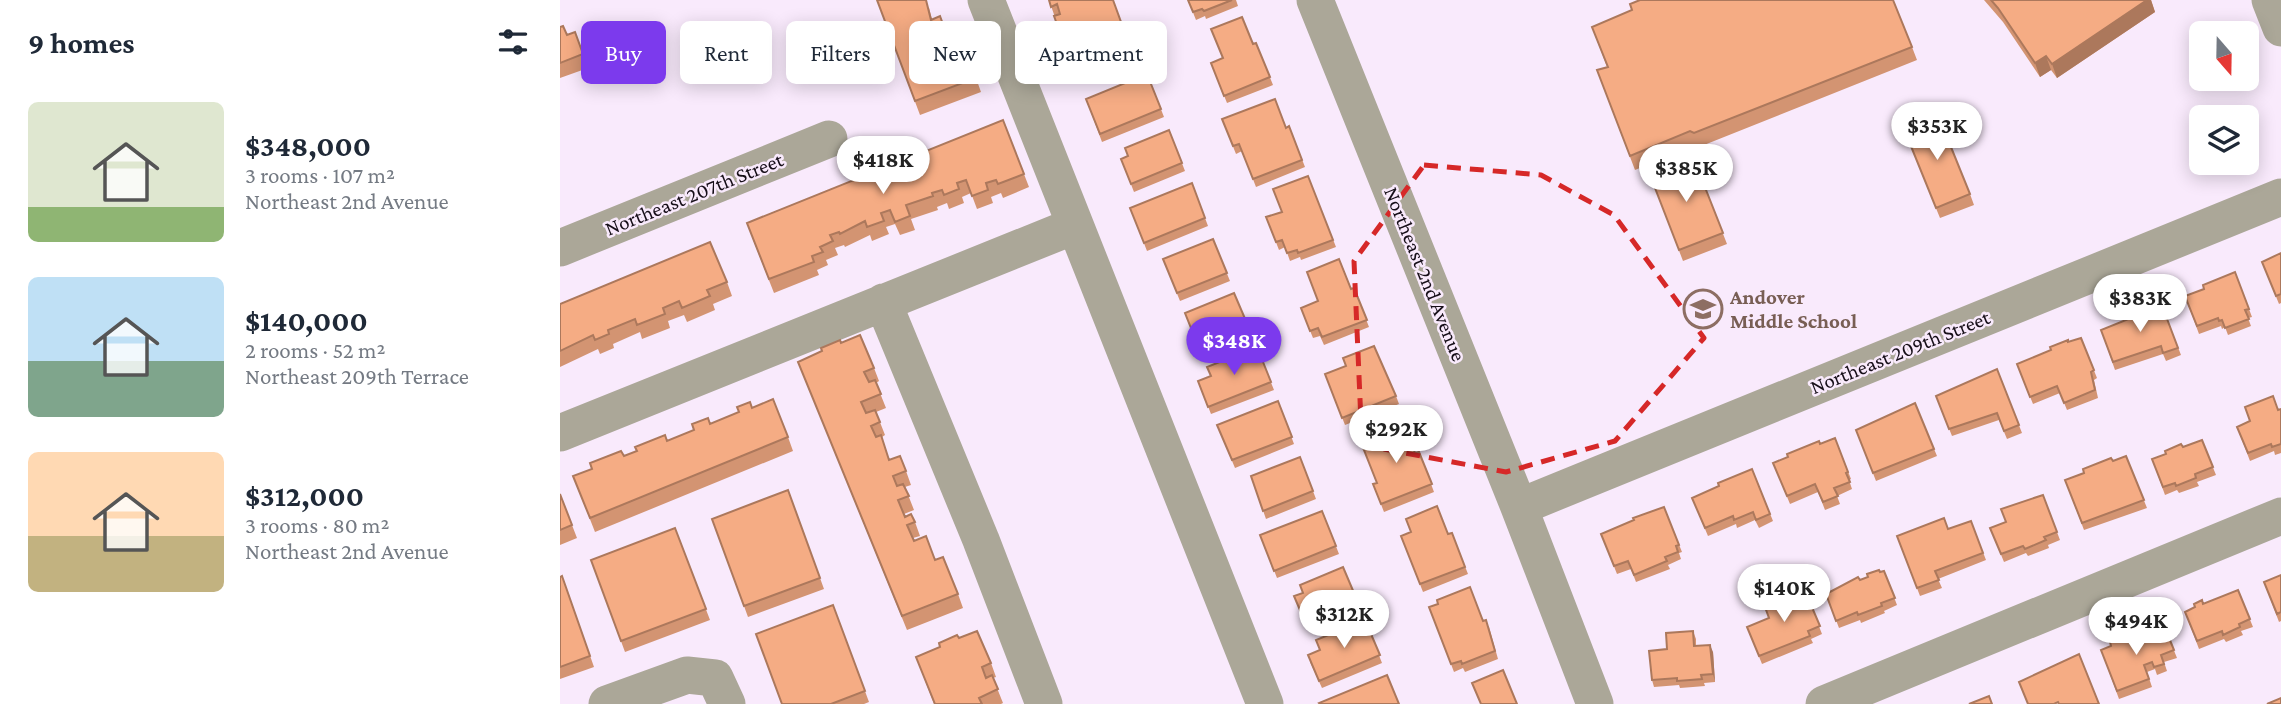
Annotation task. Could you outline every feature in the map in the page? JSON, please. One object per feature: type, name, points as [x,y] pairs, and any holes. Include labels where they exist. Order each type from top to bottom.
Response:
[{"type":"street","points":[[986,0],[1265,704]]},
{"type":"street","name":"Northeast 2nd Avenue","points":[[1315,0],[1519,507],[1595,704]]},
{"type":"street","points":[[2270,0],[2281,28]]},
{"type":"street","name":"Northeast 207th Street","points":[[560,248],[829,139]]},
{"type":"street","name":"Northeast 209th Street","points":[[1519,507],[2281,197]]},
{"type":"street","points":[[560,433],[1074,226]]},
{"type":"street","points":[[883,302],[981,540],[1044,704]]},
{"type":"street","points":[[1824,704],[2281,516]]},
{"type":"street","points":[[607,704],[687,675],[715,678],[727,704]]},
{"type":"highlighted area","points":[[1424,165],[1541,175],[1614,215],[1704,338],[1615,441],[1506,472],[1362,445],[1354,261]]},
{"type":"building","points":[[877,0],[926,0],[931,20],[940,16],[942,21],[909,21],[909,84],[960,84],[915,101],[895,48],[895,21],[885,21]]},
{"type":"building","points":[[1049,0],[1113,0],[1121,21],[1056,21],[1054,16],[1060,14],[1057,4],[1051,7]]},
{"type":"building","points":[[1188,0],[1232,0],[1204,11],[1202,9],[1193,12]]},
{"type":"building","points":[[1640,0],[1893,0],[1912,47],[1630,156],[1597,70],[1608,67],[1592,27],[1632,10],[1630,4]]},
{"type":"building","points":[[1991,0],[2147,0],[2052,64],[2046,56],[2035,63]]},
{"type":"building","points":[[1242,17],[1270,77],[1224,96],[1211,63],[1223,58],[1211,29]]},
{"type":"building","points":[[563,26],[567,35],[575,32],[581,55],[560,63],[560,27]]},
{"type":"building","points":[[1123,84],[1151,84],[1161,109],[1100,134],[1086,99]]},
{"type":"building","points":[[1275,99],[1302,160],[1253,179],[1239,144],[1233,146],[1222,119]]},
{"type":"building","points":[[1938,115],[1970,194],[1936,208],[1904,129]]},
{"type":"building","points":[[1003,120],[1024,174],[998,184],[996,180],[986,183],[988,190],[972,196],[966,180],[957,183],[959,189],[944,195],[942,190],[932,193],[933,196],[906,205],[910,216],[895,222],[890,210],[881,213],[884,221],[867,227],[865,221],[840,234],[830,235],[833,241],[820,247],[823,252],[812,256],[814,262],[769,279],[747,223]]},
{"type":"building","points":[[1169,130],[1182,163],[1131,184],[1121,159],[1128,156],[1125,148]]},
{"type":"building","points":[[1693,157],[1723,233],[1679,250],[1650,175]]},
{"type":"building","points":[[1308,176],[1333,240],[1298,253],[1297,250],[1287,253],[1282,240],[1276,242],[1266,217],[1282,212],[1273,189]]},
{"type":"building","points":[[1192,183],[1205,218],[1144,243],[1130,208]]},
{"type":"building","points":[[1213,239],[1227,273],[1177,293],[1163,259]]},
{"type":"building","points":[[710,242],[727,282],[707,290],[710,296],[682,308],[679,301],[663,308],[665,314],[637,325],[635,319],[608,330],[609,334],[595,340],[593,335],[560,351],[560,304]]},
{"type":"building","points":[[2281,253],[2281,294],[2276,296],[2262,262]]},
{"type":"building","points":[[1339,259],[1367,320],[1322,337],[1318,328],[1310,331],[1301,308],[1318,301],[1307,272]]},
{"type":"building","points":[[2235,272],[2249,309],[2245,310],[2249,319],[2225,328],[2222,320],[2219,321],[2218,318],[2197,326],[2185,296],[2204,289],[2203,285]]},
{"type":"building","points":[[1234,293],[1249,328],[1199,348],[1185,313]]},
{"type":"building","points":[[2161,303],[2178,348],[2163,353],[2161,346],[2113,362],[2101,330]]},
{"type":"building","points":[[860,335],[874,368],[864,372],[869,382],[875,380],[881,394],[861,402],[866,413],[875,410],[880,422],[871,426],[876,437],[881,435],[889,460],[900,456],[906,471],[893,476],[897,486],[903,484],[909,496],[898,500],[905,517],[911,514],[915,522],[907,525],[914,541],[926,536],[935,560],[943,557],[958,594],[902,616],[798,362],[822,351],[821,348]]},
{"type":"building","points":[[2081,338],[2094,370],[2091,372],[2095,390],[2064,403],[2057,386],[2030,397],[2017,364],[2051,350],[2050,347]]},
{"type":"building","points":[[1374,346],[1396,396],[1342,418],[1325,374],[1346,366],[1343,358]]},
{"type":"building","points":[[1257,347],[1271,382],[1208,407],[1198,381],[1211,376],[1207,367]]},
{"type":"building","points":[[1997,369],[2019,425],[2004,431],[1997,413],[1949,429],[1936,396]]},
{"type":"building","points":[[2273,396],[2278,410],[2281,409],[2281,444],[2272,447],[2271,444],[2248,453],[2237,427],[2250,421],[2245,407]]},
{"type":"building","points":[[773,399],[788,437],[590,518],[573,476],[592,469],[590,463],[621,451],[624,456],[637,451],[635,447],[665,435],[667,441],[694,430],[692,424],[708,418],[710,424],[739,412],[737,407],[750,402],[752,408]]},
{"type":"building","points":[[1278,401],[1292,437],[1232,460],[1217,425]]},
{"type":"building","points":[[1915,403],[1934,449],[1873,473],[1856,430]]},
{"type":"building","points":[[1404,424],[1415,453],[1419,452],[1432,484],[1381,504],[1373,484],[1377,483],[1362,445],[1376,439],[1375,435]]},
{"type":"building","points":[[1835,438],[1850,482],[1834,488],[1838,496],[1823,502],[1815,484],[1787,496],[1773,463],[1819,441],[1820,444]]},
{"type":"building","points":[[2202,440],[2213,467],[2176,486],[2175,483],[2163,487],[2152,459],[2181,444],[2183,447]]},
{"type":"building","points":[[2126,456],[2144,500],[2082,523],[2065,480],[2084,473],[2083,469],[2111,458],[2113,461]]},
{"type":"building","points":[[1300,457],[1313,491],[1263,511],[1251,476]]},
{"type":"building","points":[[1752,469],[1770,514],[1756,520],[1753,512],[1734,520],[1733,516],[1705,528],[1692,498],[1719,486],[1718,483]]},
{"type":"building","points":[[788,490],[820,578],[744,606],[712,519]]},
{"type":"building","points":[[560,494],[572,525],[560,530]]},
{"type":"building","points":[[2043,495],[2057,532],[2025,549],[2023,546],[2001,554],[1990,528],[2006,522],[2001,509]]},
{"type":"building","points":[[1437,506],[1448,534],[1452,533],[1465,567],[1420,584],[1401,536],[1411,532],[1406,519]]},
{"type":"building","points":[[1664,507],[1679,545],[1676,546],[1678,552],[1665,557],[1667,561],[1634,575],[1628,561],[1614,566],[1601,534],[1634,520],[1633,518]]},
{"type":"building","points":[[1322,511],[1336,546],[1274,571],[1260,535]]},
{"type":"building","points":[[1944,518],[1948,529],[1971,521],[1983,553],[1935,571],[1939,580],[1917,588],[1897,536]]},
{"type":"building","points":[[675,528],[706,609],[621,641],[591,560]]},
{"type":"building","points":[[1343,567],[1357,600],[1305,622],[1294,596],[1303,593],[1300,585]]},
{"type":"building","points":[[1879,570],[1884,571],[1895,598],[1881,603],[1882,606],[1836,621],[1826,594],[1858,577],[1860,580]]},
{"type":"building","points":[[2281,575],[2281,612],[2277,614],[2264,582]]},
{"type":"building","points":[[562,576],[590,656],[560,667],[560,577]]},
{"type":"building","points":[[1470,587],[1483,621],[1486,620],[1495,651],[1462,664],[1461,661],[1451,664],[1429,607],[1438,604],[1437,600]]},
{"type":"building","points":[[2238,590],[2250,619],[2223,635],[2222,631],[2197,641],[2185,612],[2202,600],[2203,604]]},
{"type":"building","points":[[1805,591],[1820,626],[1808,631],[1810,636],[1759,656],[1747,627],[1769,618],[1765,607]]},
{"type":"building","points":[[833,605],[865,691],[831,704],[782,704],[756,634]]},
{"type":"building","points":[[1365,620],[1380,655],[1319,681],[1308,655],[1320,650],[1316,640]]},
{"type":"building","points":[[2165,628],[2174,650],[2161,655],[2164,664],[2154,667],[2152,662],[2144,665],[2149,679],[2117,691],[2101,650],[2111,646],[2110,642],[2132,634],[2133,637]]},
{"type":"building","points":[[977,631],[991,663],[982,667],[986,678],[992,675],[998,689],[979,698],[982,704],[935,704],[916,657],[940,647],[939,643],[957,635],[959,638]]},
{"type":"building","points":[[1693,631],[1694,646],[1710,645],[1713,674],[1701,675],[1702,679],[1652,680],[1649,651],[1667,649],[1666,633]]},
{"type":"building","points":[[2079,654],[2099,704],[2028,704],[2019,682]]},
{"type":"building","points":[[1503,670],[1517,704],[1481,704],[1472,683]]},
{"type":"building","points":[[1387,675],[1399,704],[1319,703]]},
{"type":"building","points":[[1989,696],[1992,704],[1969,704]]},
{"type":"building","points":[[2281,698],[2281,704],[2267,704]]},
{"type":"place","name":"Andover Middle School","points":[[1703,309]]}]
